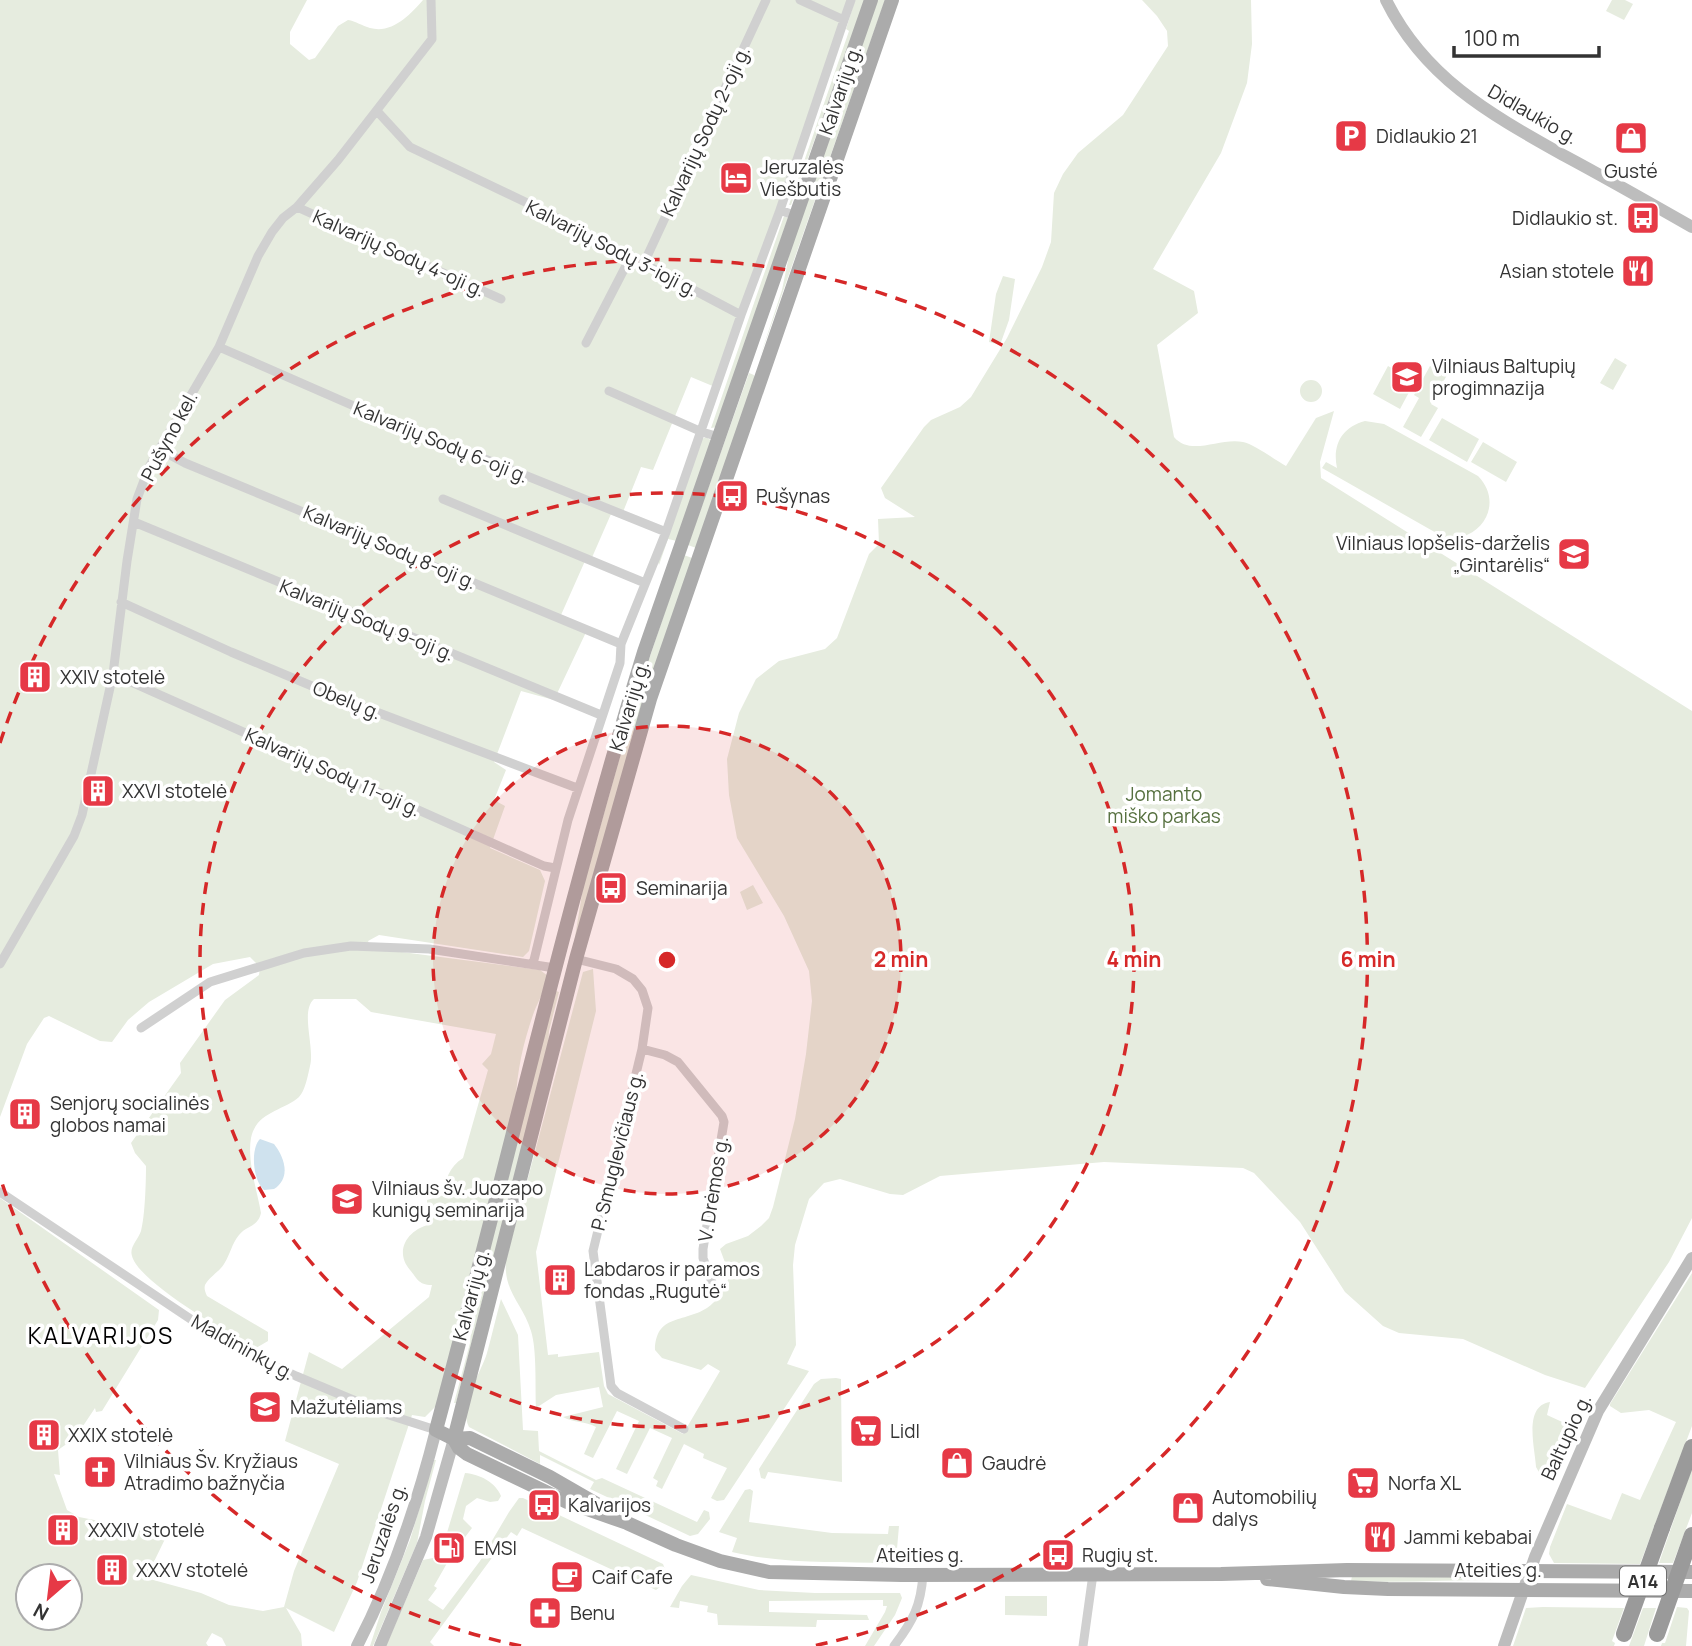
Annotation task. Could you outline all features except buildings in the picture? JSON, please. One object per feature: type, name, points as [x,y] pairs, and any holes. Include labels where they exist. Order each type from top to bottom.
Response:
[{"type":"highway","name":"A14","points":[[1622,1640],[1692,1447]]},
{"type":"highway","name":"A14","points":[[1655,1640],[1692,1535]]},
{"type":"main road","name":"Kalvarijų g.","points":[[436,1430],[605,780],[640,664],[871,0]]},
{"type":"main road","name":"Kalvarijų g.","points":[[454,1439],[576,959],[650,699],[892,0]]},
{"type":"main road","points":[[743,367],[762,373]]},
{"type":"main road","points":[[557,962],[576,959]]},
{"type":"main road","name":"Ateities g.","points":[[436,1430],[454,1439],[470,1438],[579,1492],[627,1523],[676,1545],[720,1561],[769,1572],[1692,1572]]},
{"type":"main road","points":[[1344,1587],[1348,1570]]},
{"type":"main road","name":"Ateities g.","points":[[1221,1574],[1344,1587],[1692,1591]]},
{"type":"street","name":"Pušyno kel.","points":[[0,964],[74,835],[82,815],[113,674],[121,602],[140,489],[159,449],[219,347],[258,256],[283,218],[297,207],[377,111],[432,39],[431,0]]},
{"type":"street","name":"Kalvarijų Sodų 2-oji g.","points":[[644,263],[766,0]]},
{"type":"street","points":[[800,0],[844,20]]},
{"type":"street","points":[[533,964],[555,868],[601,715],[620,663],[621,644],[702,432],[851,0]]},
{"type":"street","name":"Didlaukio g.","points":[[1386,0],[1401,27],[1428,61],[1475,103],[1692,227]]},
{"type":"street","name":"Kalvarijų Sodų 3-ioji g.","points":[[377,111],[410,147],[631,256],[741,315]]},
{"type":"street","name":"Kalvarijų Sodų 4-oji g.","points":[[297,207],[501,299]]},
{"type":"street","points":[[780,210],[796,216]]},
{"type":"street","points":[[586,343],[631,256]]},
{"type":"street","name":"Kalvarijų Sodų 6-oji g.","points":[[219,347],[330,396],[666,532]]},
{"type":"street","points":[[609,391],[719,438]]},
{"type":"street","name":"Kalvarijų Sodų 8-oji g.","points":[[159,449],[185,464],[621,644]]},
{"type":"street","points":[[443,499],[645,583]]},
{"type":"street","name":"Kalvarijų Sodų 9-oji g.","points":[[134,522],[370,622],[601,715]]},
{"type":"street","name":"Obelų g.","points":[[121,602],[350,702],[578,789]]},
{"type":"street","name":"Kalvarijų Sodų 11-oji g.","points":[[113,674],[531,860],[555,868]]},
{"type":"street","points":[[141,1028],[210,982],[304,953],[351,946],[429,949],[533,964],[557,962]]},
{"type":"street","name":"P. Smuglevičiaus g.","points":[[576,959],[615,969],[632,979],[642,990],[649,1008],[642,1049],[594,1245],[611,1386],[617,1393],[684,1429]]},
{"type":"street","name":"V. Drėmos g.","points":[[642,1049],[665,1055],[678,1062],[724,1122],[703,1258],[713,1285]]},
{"type":"street","name":"Maldininkų g.","points":[[0,1192],[225,1342],[262,1361],[389,1415],[436,1430]]},
{"type":"street","name":"Baltupio g.","points":[[1504,1646],[1522,1588],[1598,1411],[1692,1258]]},
{"type":"street","name":"Jeruzalės g.","points":[[357,1646],[396,1561],[436,1430]]},
{"type":"street","name":"Jeruzalės g.","points":[[380,1646],[426,1537],[454,1439]]},
{"type":"street","points":[[894,1646],[914,1617],[922,1591],[923,1574]]},
{"type":"street","points":[[1083,1646],[1093,1574]]},
{"type":"green space","points":[[0,0],[307,0],[290,32],[290,44],[309,60],[315,58],[338,26],[348,20],[370,28],[386,28],[400,22],[423,0],[848,0],[715,387],[691,377],[653,470],[641,467],[621,517],[611,514],[590,562],[585,561],[561,615],[588,628],[554,700],[521,691],[494,762],[506,770],[494,800],[505,806],[490,848],[540,870],[545,881],[529,951],[523,957],[379,935],[368,941],[371,948],[540,970],[548,976],[524,1044],[516,1100],[436,1406],[425,1417],[412,1415],[357,1582],[334,1632],[286,1608],[301,1634],[302,1646],[226,1646],[222,1638],[212,1633],[206,1643],[208,1646],[0,1646],[0,1198],[159,1310],[158,1320],[102,1411],[96,1412],[95,1408],[75,1438],[58,1450],[60,1475],[54,1474],[67,1510],[79,1517],[135,1528],[165,1539],[146,1578],[201,1593],[229,1605],[263,1611],[284,1607],[294,1571],[339,1464],[285,1441],[309,1352],[342,1369],[429,1297],[432,1285],[416,1278],[405,1262],[403,1248],[416,1230],[432,1224],[427,1215],[427,1200],[444,1195],[449,1174],[454,1165],[463,1158],[488,1070],[482,1064],[491,1054],[496,1034],[371,1012],[356,999],[314,999],[308,1012],[311,1058],[303,1091],[293,1102],[264,1117],[254,1129],[251,1138],[250,1156],[260,1218],[239,1235],[224,1264],[205,1286],[207,1296],[268,1332],[268,1341],[256,1348],[183,1304],[138,1266],[131,1253],[141,1231],[146,1166],[135,1153],[131,1143],[181,1073],[180,1063],[225,1000],[259,975],[260,967],[250,957],[213,964],[149,1002],[128,1020],[112,1042],[100,1041],[49,1016],[44,1018],[27,1044],[0,1117]]},
{"type":"green space","points":[[855,0],[865,0],[789,205],[849,31],[846,29]]},
{"type":"green space","points":[[877,0],[885,0],[759,360],[782,290],[791,246]]},
{"type":"green space","name":"Jomanto miško parkas","points":[[1142,0],[1251,0],[1252,44],[1247,83],[1221,153],[1153,269],[1194,291],[1198,313],[1157,345],[1174,437],[1189,446],[1234,441],[1248,443],[1286,466],[1316,418],[1334,411],[1320,462],[1321,478],[1692,711],[1692,1218],[1669,1262],[1585,1388],[1545,1375],[1463,1339],[1399,1333],[1383,1326],[1345,1292],[1300,1222],[1254,1173],[1243,1168],[1104,1162],[940,1176],[903,1195],[890,1194],[840,1179],[824,1183],[809,1199],[795,1245],[793,1265],[796,1345],[787,1364],[809,1371],[724,1500],[711,1498],[727,1468],[703,1458],[704,1454],[684,1444],[662,1489],[656,1486],[658,1481],[653,1478],[672,1438],[650,1428],[627,1474],[616,1469],[639,1421],[617,1411],[593,1458],[584,1454],[596,1427],[563,1417],[603,1407],[599,1387],[556,1395],[536,1408],[533,1339],[528,1322],[510,1289],[506,1271],[506,1260],[583,972],[593,969],[596,1011],[536,1252],[548,1355],[558,1354],[558,1357],[599,1352],[604,1386],[608,1394],[683,1434],[720,1371],[708,1364],[701,1370],[662,1358],[655,1350],[657,1338],[660,1330],[672,1321],[698,1313],[714,1302],[730,1276],[720,1249],[748,1236],[769,1218],[795,1119],[812,1001],[809,971],[784,916],[737,838],[729,795],[727,759],[739,713],[756,679],[779,661],[825,649],[837,638],[869,554],[879,544],[878,519],[915,517],[885,498],[881,488],[924,427],[931,420],[960,407],[971,397],[1007,338],[1042,267],[1051,242],[1054,193],[1063,174],[1078,153],[1123,115],[1168,46],[1167,31]]},
{"type":"green space","points":[[1612,0],[1625,0],[1633,4],[1624,20],[1606,11]]},
{"type":"green space","points":[[784,216],[788,218],[717,427],[711,428]]},
{"type":"green space","points":[[1003,276],[1015,279],[1009,320],[1000,345],[989,342],[996,294]]},
{"type":"green space","points":[[1615,358],[1627,365],[1613,390],[1600,383]]},
{"type":"green space","points":[[1388,366],[1415,381],[1400,409],[1373,394]]},
{"type":"green space","points":[[1430,366],[1447,375],[1431,404],[1438,408],[1421,437],[1403,427],[1419,398],[1414,395]]},
{"type":"green space","points":[[749,373],[755,378],[696,548],[688,545]]},
{"type":"green space","points":[[1311,380],[1319,383],[1322,391],[1319,399],[1311,402],[1303,399],[1300,391],[1303,383]]},
{"type":"green space","points":[[1442,418],[1479,439],[1467,462],[1429,440]]},
{"type":"green space","points":[[1365,421],[1384,424],[1478,476],[1490,502],[1485,519],[1479,527],[1462,537],[1472,544],[1468,551],[1322,468],[1326,462],[1337,468],[1336,452],[1340,438],[1350,428]]},
{"type":"green space","points":[[706,437],[712,441],[677,541],[668,539],[659,565],[702,439]]},
{"type":"green space","points":[[1483,442],[1517,462],[1506,482],[1471,462]]},
{"type":"green space","points":[[684,555],[692,558],[574,943],[583,888],[639,689]]},
{"type":"green space","points":[[753,885],[763,903],[747,910],[740,892]]},
{"type":"green space","points":[[556,991],[559,992],[549,1031],[548,1052],[492,1266],[487,1267],[485,1264]]},
{"type":"green space","points":[[1692,1273],[1692,1426],[1640,1564],[1554,1563],[1549,1554],[1550,1547],[1567,1504],[1611,1520],[1622,1493],[1640,1500],[1676,1422],[1649,1410],[1621,1413],[1610,1404]]},
{"type":"green space","points":[[483,1276],[488,1278],[454,1403],[470,1343],[473,1310]]},
{"type":"green space","points":[[501,1299],[518,1335],[523,1430],[538,1431],[539,1451],[596,1480],[602,1478],[697,1522],[704,1510],[709,1512],[710,1519],[698,1534],[690,1536],[590,1489],[594,1482],[540,1455],[540,1464],[469,1427],[466,1419],[468,1400],[487,1353]]},
{"type":"green space","points":[[821,1379],[841,1379],[842,1482],[768,1472],[765,1479],[761,1478],[759,1469],[814,1384]]},
{"type":"green space","points":[[1550,1402],[1547,1415],[1571,1426],[1548,1478],[1540,1474],[1536,1467],[1532,1429],[1536,1411]]},
{"type":"green space","points":[[434,1460],[417,1543],[373,1646],[370,1646],[410,1540]]},
{"type":"green space","points":[[1692,1468],[1692,1513],[1673,1563],[1659,1563]]},
{"type":"green space","points":[[465,1473],[487,1480],[501,1496],[498,1501],[490,1502],[477,1498],[466,1506],[463,1519],[472,1528],[459,1545],[446,1536]]},
{"type":"green space","points":[[745,1490],[753,1491],[749,1522],[832,1533],[888,1534],[889,1526],[899,1526],[896,1560],[888,1563],[810,1562],[732,1552],[737,1538],[719,1532]]},
{"type":"green space","points":[[519,1498],[663,1564],[666,1572],[660,1587],[656,1590],[522,1528],[517,1536],[511,1532],[430,1642],[434,1646],[386,1646],[423,1560],[433,1558],[439,1550],[450,1558],[434,1586],[437,1588],[428,1600],[443,1610],[480,1561]]},
{"type":"green space","points":[[691,1575],[759,1590],[900,1593],[902,1598],[895,1615],[874,1646],[865,1646],[885,1612],[887,1606],[883,1606],[883,1600],[769,1601],[769,1612],[867,1615],[869,1620],[817,1620],[816,1627],[718,1625],[717,1614],[707,1612],[708,1606],[680,1601],[679,1608],[670,1607]]},
{"type":"green space","points":[[1352,1576],[1498,1577],[1498,1580],[1351,1581]]},
{"type":"green space","points":[[1005,1596],[1047,1596],[1047,1616],[1005,1615]]},
{"type":"green space","points":[[1677,1607],[1687,1608],[1689,1611],[1686,1646],[1661,1646],[1665,1643]]},
{"type":"green space","points":[[1526,1608],[1624,1608],[1612,1641],[1614,1646],[1513,1646]]},
{"type":"green space","points":[[1643,1608],[1656,1608],[1644,1646],[1629,1646]]},
{"type":"water","points":[[260,1139],[274,1144],[283,1161],[283,1179],[274,1189],[264,1190],[255,1173],[255,1150]]},
{"type":"place","name":"Didlaukio 21","points":[[1351,136]]},
{"type":"place","name":"Gusté","points":[[1631,138]]},
{"type":"place","name":"Jeruzalės Viešbutis","points":[[736,178]]},
{"type":"place","name":"Didlaukio st.","points":[[1643,218]]},
{"type":"place","name":"Asian stotele","points":[[1638,271]]},
{"type":"place","name":"Vilniaus Baltupių progimnazija","points":[[1407,377]]},
{"type":"place","name":"Pušynas","points":[[732,496]]},
{"type":"place","name":"Vilniaus lopšelis-darželis „Gintarėlis“","points":[[1574,554]]},
{"type":"place","name":"XXIV stotelė","points":[[35,677]]},
{"type":"place","name":"XXVI stotelė","points":[[98,791]]},
{"type":"place","name":"Seminarija","points":[[611,888]]},
{"type":"place","name":"Senjorų socialinės globos namai","points":[[25,1114]]},
{"type":"place","name":"Vilniaus šv. Juozapo kunigų seminarija","points":[[347,1199]]},
{"type":"place","name":"Labdaros ir paramos fondas „Rugutė“","points":[[560,1280]]},
{"type":"place","name":"Mažutėliams","points":[[265,1407]]},
{"type":"place","name":"Lidl","points":[[866,1431]]},
{"type":"place","name":"XXIX stotelė","points":[[44,1435]]},
{"type":"place","name":"Gaudrė","points":[[957,1463]]},
{"type":"place","name":"Vilniaus Šv. Kryžiaus Atradimo bažnyčia","points":[[100,1472]]},
{"type":"place","name":"Norfa XL","points":[[1363,1483]]},
{"type":"place","name":"Kalvarijos","points":[[544,1505]]},
{"type":"place","name":"Automobilių dalys","points":[[1188,1508]]},
{"type":"place","name":"XXXIV stotelė","points":[[63,1530]]},
{"type":"place","name":"Jammi kebabai","points":[[1380,1537]]},
{"type":"place","name":"EMSI","points":[[449,1548]]},
{"type":"place","name":"Rugių st.","points":[[1058,1555]]},
{"type":"place","name":"XXXV stotelė","points":[[112,1570]]},
{"type":"place","name":"Caif Cafe","points":[[567,1577]]},
{"type":"place","name":"Benu","points":[[545,1613]]},
{"type":"district","name":"KALVARIJOS","points":[[101,1335]]}]
